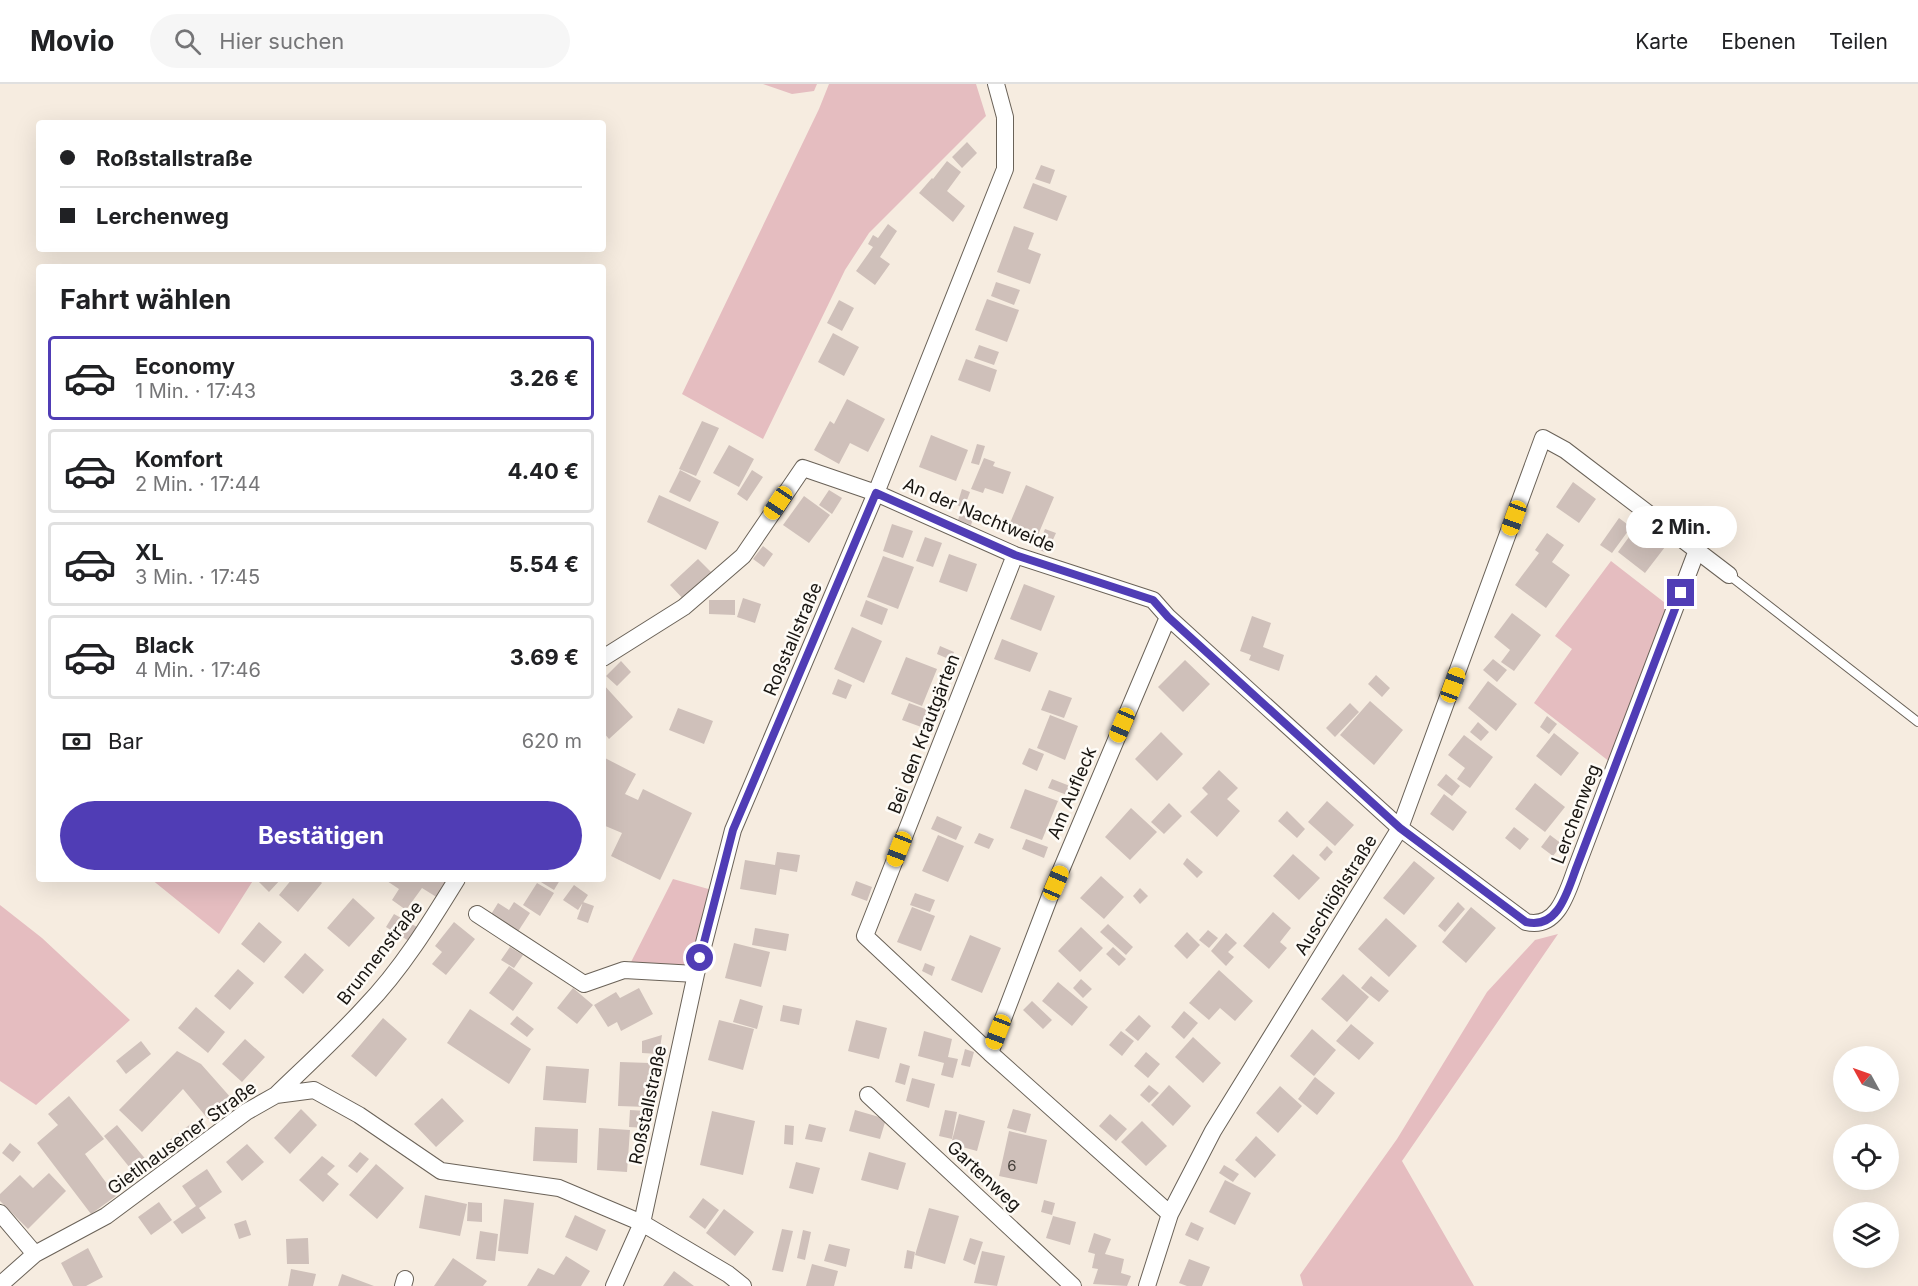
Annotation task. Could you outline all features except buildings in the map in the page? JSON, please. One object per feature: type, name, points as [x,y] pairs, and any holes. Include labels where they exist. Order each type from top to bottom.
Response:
[{"type":"street","name":"Roßstallstraße","points":[[614,1286],[642,1223],[696,974],[733,830],[876,493],[1005,169],[1005,117],[996,84]]},
{"type":"street","name":"Auschlößlstraße","points":[[1147,1286],[1170,1214],[1214,1131],[1400,828],[1543,438],[1565,450],[1697,550]]},
{"type":"street","name":"An der Nachtweide","points":[[606,656],[684,607],[742,556],[802,468],[876,493],[1015,555],[1153,600],[1168,617]]},
{"type":"street","points":[[1697,550],[1729,575]]},
{"type":"street","name":"Lerchenweg","points":[[1400,828],[1526,922],[1533,924],[1552,918],[1558,911],[1577,866],[1697,550]]},
{"type":"street","name":"Bei den Krautgärten","points":[[990,1053],[865,936],[1015,555]]},
{"type":"street","points":[[1168,617],[1400,828]]},
{"type":"street","name":"Am Aufleck","points":[[990,1053],[1050,896],[1168,617]]},
{"type":"street","name":"Brunnenstraße","points":[[276,1095],[367,1006],[426,928],[455,882]]},
{"type":"street","points":[[477,914],[584,984],[624,970],[696,974]]},
{"type":"street","points":[[990,1053],[1170,1214]]},
{"type":"street","name":"Gietlhausener Straße","points":[[0,1285],[35,1254],[106,1216],[246,1112],[276,1095],[314,1090],[359,1115],[441,1171],[559,1188],[642,1223],[728,1274],[743,1286]]},
{"type":"street","name":"Gartenweg","points":[[868,1095],[1073,1286]]},
{"type":"street","points":[[0,1213],[35,1254]]},
{"type":"lane","points":[[1729,575],[1918,722]]},
{"type":"shaded area","points":[[763,84],[817,84],[814,91],[792,94]]},
{"type":"shaded area","points":[[829,84],[976,84],[986,116],[869,233],[845,270],[763,439],[682,394]]},
{"type":"shaded area","points":[[1611,561],[1669,606],[1610,762],[1534,703],[1572,649],[1555,636]]},
{"type":"shaded area","points":[[673,879],[712,890],[692,969],[629,966]]},
{"type":"shaded area","points":[[155,882],[252,882],[219,934]]},
{"type":"shaded area","points":[[0,905],[42,938],[130,1020],[36,1105],[0,1081]]},
{"type":"shaded area","points":[[1558,934],[1402,1161],[1474,1286],[1303,1286],[1300,1275],[1397,1139],[1487,992],[1535,940]]},
{"type":"route","points":[[700,958],[733,830],[876,493],[1015,555],[1153,600],[1168,617],[1400,828],[1526,922],[1533,924],[1552,918],[1558,911],[1681,593]]}]
